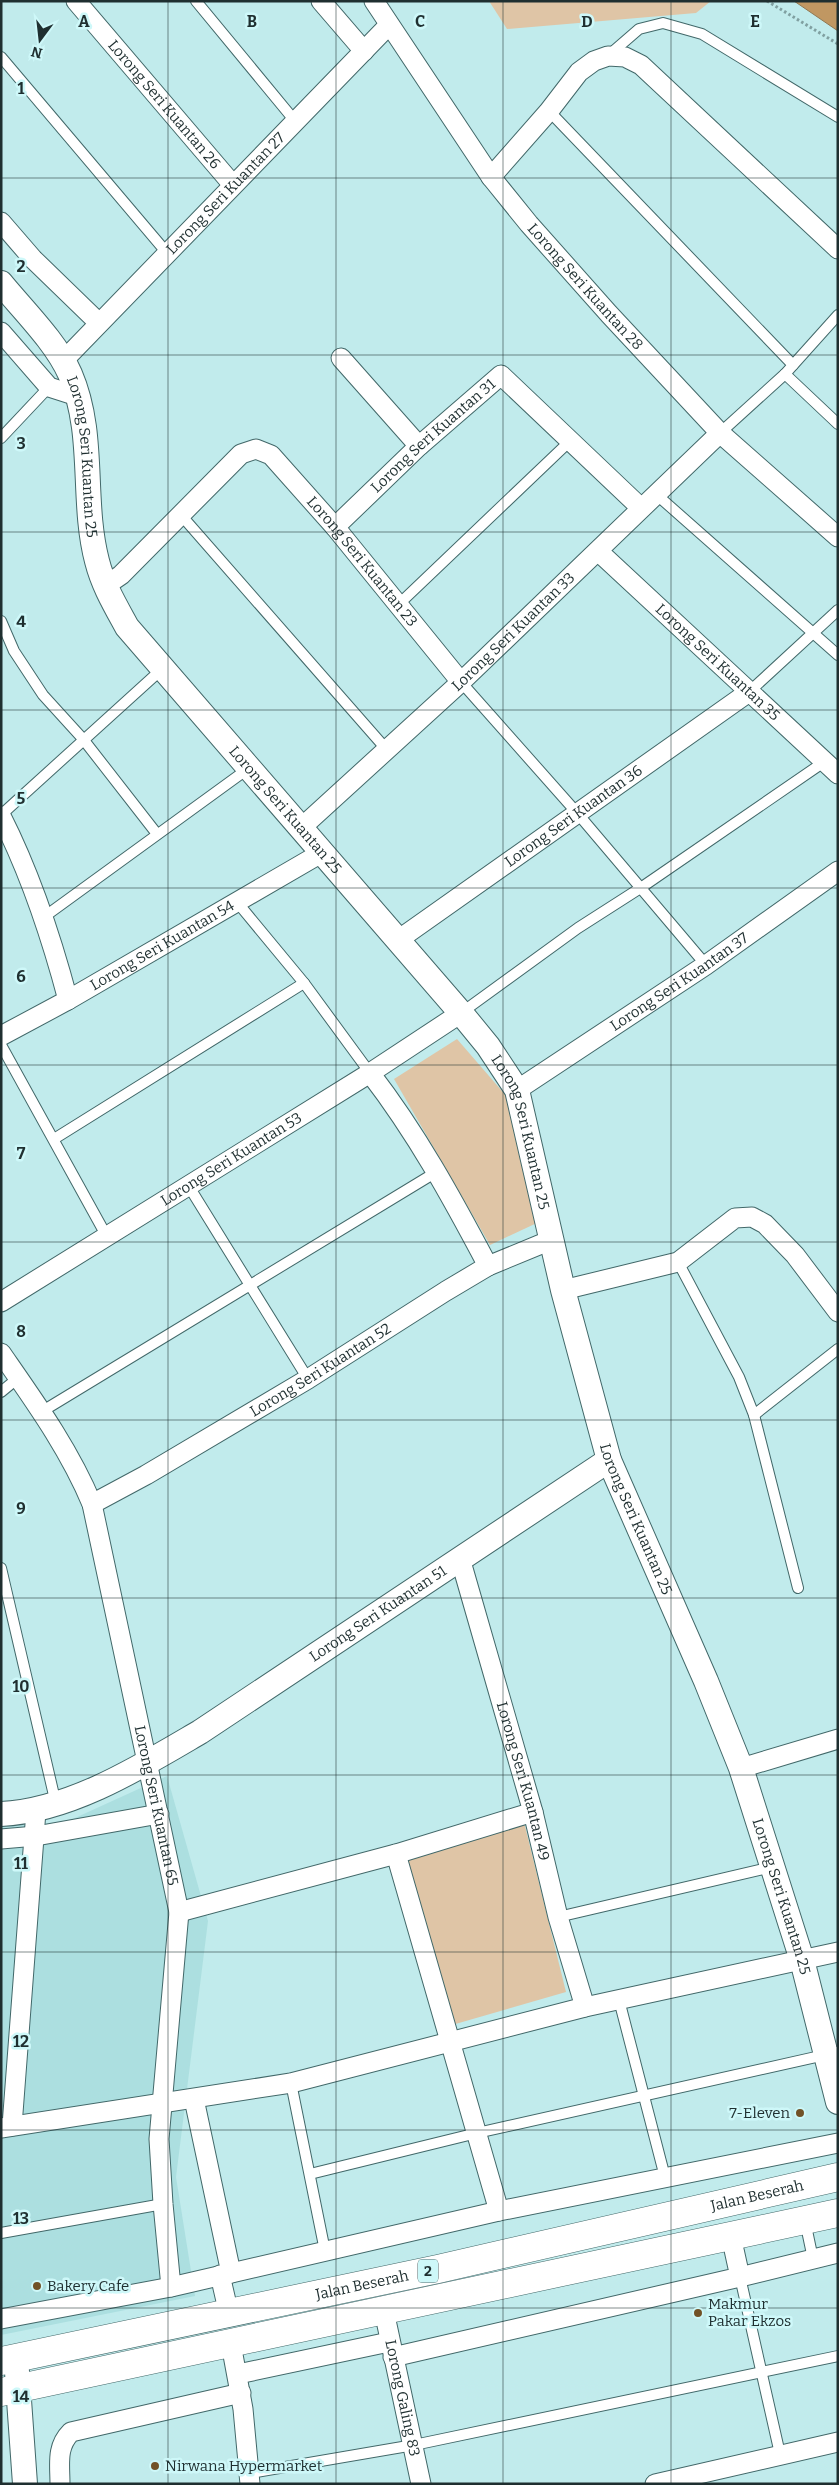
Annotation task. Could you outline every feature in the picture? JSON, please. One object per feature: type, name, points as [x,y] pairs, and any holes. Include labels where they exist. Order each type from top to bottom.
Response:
[{"type":"highway","name":"Jalan Beserah","points":[[8,2360],[438,2269],[838,2177]]},
{"type":"highway","name":"Jalan Beserah","points":[[9,2391],[838,2213]]},
{"type":"street","name":"Lorong Seri Kuantan 26","points":[[76,1],[232,186]]},
{"type":"street","points":[[321,1],[364,51]]},
{"type":"street","name":"Lorong Seri Kuantan 28","points":[[374,1],[388,26],[491,177],[609,314],[720,433],[838,537]]},
{"type":"street","name":"Lorong Seri Kuantan 27","points":[[64,360],[388,26]]},
{"type":"street","points":[[491,177],[549,111],[579,72],[594,61],[608,56],[625,57],[641,65],[838,249]]},
{"type":"street","points":[[1,222],[33,259],[99,323]]},
{"type":"street","name":"Lorong Seri Kuantan 25","points":[[1,283],[64,360],[77,396],[88,454],[90,515],[96,560],[104,586],[127,627],[461,1013],[503,1066],[518,1090],[563,1290],[609,1460],[706,1681],[741,1768],[832,2053],[838,2102]]},
{"type":"street","points":[[1,332],[48,387],[77,396]]},
{"type":"street","points":[[341,358],[419,446]]},
{"type":"street","name":"Lorong Seri Kuantan 31","points":[[336,527],[419,446],[501,375],[642,508]]},
{"type":"street","name":"Lorong Seri Kuantan 33","points":[[301,828],[461,682],[720,433]]},
{"type":"street","name":"Lorong Seri Kuantan 23","points":[[180,515],[241,454],[256,449],[271,455],[336,527],[461,682]]},
{"type":"street","points":[[104,586],[121,575],[180,515]]},
{"type":"street","name":"Lorong Seri Kuantan 35","points":[[598,552],[831,768]]},
{"type":"street","name":"Lorong Seri Kuantan 36","points":[[398,940],[749,692]]},
{"type":"street","points":[[1,815],[22,856],[44,917],[68,1000]]},
{"type":"street","name":"Lorong Seri Kuantan 54","points":[[1,1036],[68,1000],[323,852]]},
{"type":"street","name":"Lorong Seri Kuantan 37","points":[[518,1090],[706,965],[838,871]]},
{"type":"street","name":"Lorong Seri Kuantan 53","points":[[1,1302],[106,1235],[370,1073],[461,1013]]},
{"type":"street","points":[[370,1073],[393,1102],[438,1171],[488,1266]]},
{"type":"street","points":[[563,1290],[678,1262],[735,1218],[752,1217],[766,1224],[795,1255],[837,1308]]},
{"type":"street","name":"Lorong Seri Kuantan 52","points":[[92,1504],[146,1475],[308,1379],[488,1266],[551,1240]]},
{"type":"street","name":"Lorong Seri Kuantan 65","points":[[1,1353],[58,1436],[79,1472],[92,1504],[146,1764],[180,1912],[159,2139],[171,2287]]},
{"type":"street","name":"Lorong Seri Kuantan 51","points":[[1,1814],[46,1807],[146,1764],[200,1732],[609,1460]]},
{"type":"street","name":"Lorong Seri Kuantan 49","points":[[460,1558],[533,1812],[558,1917],[585,2007]]},
{"type":"street","points":[[741,1768],[838,1739]]},
{"type":"street","points":[[46,1807],[36,1836],[6,2127],[291,2083],[585,2007],[838,1952]]},
{"type":"street","points":[[180,1912],[396,1854],[533,1812]]},
{"type":"street","points":[[1,1839],[36,1836],[159,1814]]},
{"type":"street","points":[[396,1854],[499,2211]]},
{"type":"street","points":[[194,2099],[226,2274],[229,2314]]},
{"type":"street","points":[[1,2319],[171,2287],[499,2211],[838,2143]]},
{"type":"street","points":[[731,2236],[740,2277]]},
{"type":"street","points":[[238,2374],[391,2350],[740,2277],[838,2253]]},
{"type":"street","name":"Lorong Galing 83","points":[[384,2311],[421,2484]]},
{"type":"street","points":[[231,2344],[241,2394],[250,2478]]},
{"type":"street","points":[[8,2360],[9,2391],[25,2484]]},
{"type":"street","points":[[60,2484],[60,2452],[62,2444],[71,2432],[241,2394]]},
{"type":"street","points":[[655,2484],[838,2442]]},
{"type":"lane","points":[[196,1],[295,121]]},
{"type":"lane","points":[[608,56],[639,29],[663,23],[702,34],[838,117]]},
{"type":"lane","points":[[1,57],[166,253]]},
{"type":"lane","points":[[549,111],[793,364]]},
{"type":"lane","points":[[720,433],[785,374],[838,315]]},
{"type":"lane","points":[[785,374],[838,424]]},
{"type":"lane","points":[[1,438],[48,387]]},
{"type":"lane","points":[[398,605],[570,441]]},
{"type":"lane","points":[[657,495],[838,655]]},
{"type":"lane","points":[[180,515],[387,750]]},
{"type":"lane","points":[[749,692],[838,610]]},
{"type":"lane","points":[[1,621],[14,651],[43,695],[83,739],[158,834]]},
{"type":"lane","points":[[1,815],[162,669]]},
{"type":"lane","points":[[461,682],[642,887],[706,965]]},
{"type":"lane","points":[[44,917],[250,768]]},
{"type":"lane","points":[[461,1013],[578,928],[831,768]]},
{"type":"lane","points":[[238,902],[304,983],[370,1073]]},
{"type":"lane","points":[[54,1139],[304,983]]},
{"type":"lane","points":[[1,1045],[106,1235]]},
{"type":"lane","points":[[41,1412],[249,1283],[438,1171]]},
{"type":"lane","points":[[188,1185],[308,1379]]},
{"type":"lane","points":[[678,1262],[739,1377],[754,1415],[798,1588]]},
{"type":"lane","points":[[754,1415],[838,1349]]},
{"type":"lane","points":[[1,1392],[18,1378]]},
{"type":"lane","points":[[1,1568],[46,1807]]},
{"type":"lane","points":[[558,1917],[772,1867]]},
{"type":"lane","points":[[619,2000],[664,2177]]},
{"type":"lane","points":[[310,2174],[477,2133],[832,2053]]},
{"type":"lane","points":[[291,2083],[325,2251]]},
{"type":"lane","points":[[1,2234],[163,2204]]},
{"type":"lane","points":[[805,2220],[813,2259]]},
{"type":"lane","points":[[740,2277],[780,2454]]},
{"type":"lane","points":[[250,2478],[838,2356]]},
{"type":"path","points":[[767,1],[838,44]]},
{"type":"shaded area","points":[[489,1],[711,1],[696,13],[507,29]]},
{"type":"shaded area","points":[[794,1],[838,1],[838,31]]},
{"type":"shaded area","points":[[457,1039],[514,1105],[539,1222],[490,1245],[394,1079]]},
{"type":"shaded area","points":[[167,1776],[208,1921],[176,2177],[195,2296],[1,2335],[1,1826],[64,1823]]},
{"type":"shaded area","points":[[524,1822],[566,1992],[452,2025],[408,1859]]},
{"type":"place","name":"7-Eleven","points":[[800,2113]]},
{"type":"place","name":"Bakery Cafe","points":[[37,2286]]},
{"type":"place","name":"Makmur Pakar Ekzos","points":[[698,2313]]},
{"type":"place","name":"Nirwana Hypermarket","points":[[155,2466]]}]
